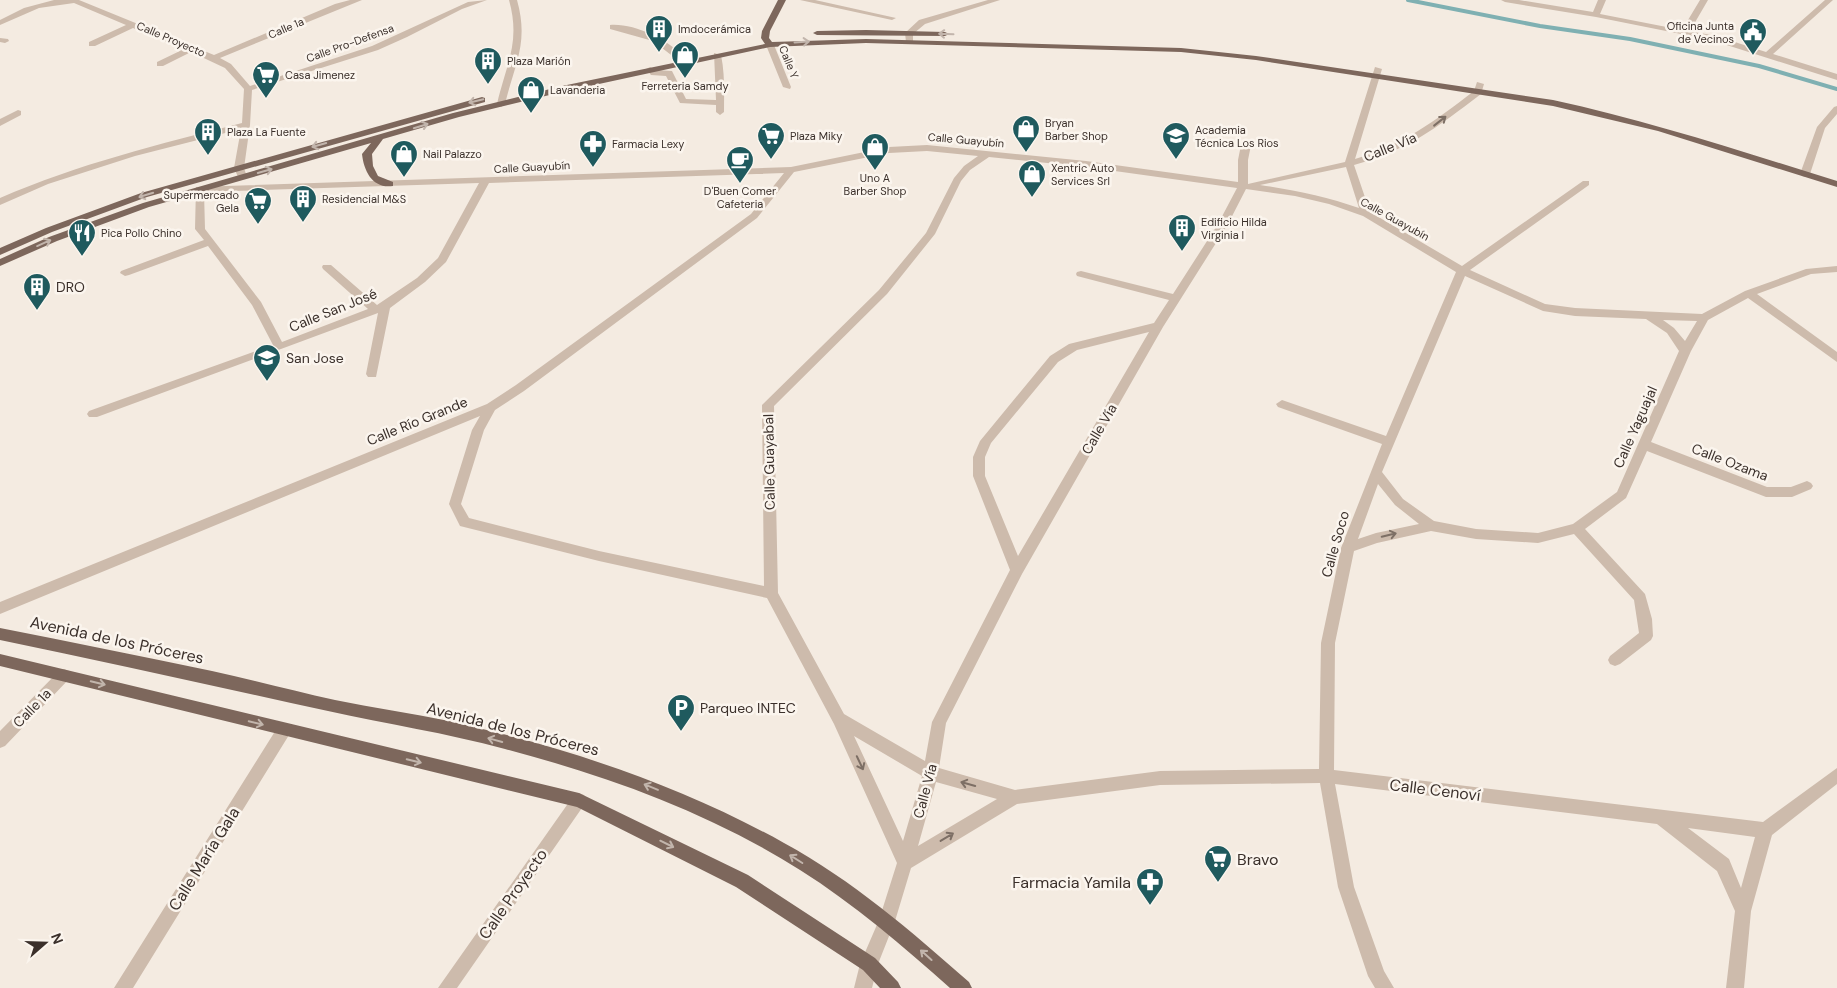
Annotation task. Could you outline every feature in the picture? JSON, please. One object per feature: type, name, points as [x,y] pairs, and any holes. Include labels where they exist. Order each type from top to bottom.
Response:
[{"type":"main road","points":[[768,42],[766,31],[782,0]]},
{"type":"main road","points":[[0,252],[49,230],[144,195],[453,107],[650,70],[805,34],[1181,50],[1377,73],[1479,88],[1591,110],[1806,170],[1837,175]]},
{"type":"main road","points":[[0,263],[96,222],[198,189],[379,138],[502,99],[678,56],[768,42],[909,37]]},
{"type":"main road","points":[[379,138],[367,154],[368,170],[378,181],[390,184]]},
{"type":"main road","points":[[1806,170],[1837,184]]},
{"type":"main road","name":"Avenida de los Próceres","points":[[0,634],[191,673],[348,709],[460,730],[578,761],[647,785],[780,849],[836,884],[887,921],[962,988]]},
{"type":"main road","points":[[0,660],[579,800],[742,881],[869,964],[892,988]]},
{"type":"street","name":"Calle Proyecto","points":[[0,23],[26,9],[59,0],[84,4],[214,58],[228,66],[248,89]]},
{"type":"street","name":"Calle 1a","points":[[214,58],[335,3],[358,0]]},
{"type":"street","points":[[465,0],[479,1]]},
{"type":"street","points":[[502,99],[516,53],[518,38],[518,23],[513,0]]},
{"type":"street","points":[[804,0],[892,18]]},
{"type":"street","points":[[909,37],[922,22],[996,0]]},
{"type":"street","points":[[1505,0],[1596,15],[1713,38],[1837,76]]},
{"type":"street","points":[[1596,15],[1602,0]]},
{"type":"street","points":[[1686,32],[1704,0]]},
{"type":"street","name":"Calle Pro-Defensa","points":[[248,89],[362,53],[396,40],[451,11],[479,1]]},
{"type":"street","points":[[1768,55],[1827,1]]},
{"type":"street","points":[[92,44],[134,24]]},
{"type":"street","points":[[613,27],[640,32],[663,41],[678,56]]},
{"type":"street","name":"Calle Y","points":[[768,42],[787,87]]},
{"type":"street","points":[[160,64],[192,48]]},
{"type":"street","points":[[650,70],[654,73],[670,73],[683,101],[721,108],[717,55]]},
{"type":"street","points":[[1366,214],[1349,164],[1377,73]]},
{"type":"street","name":"Calle Vía","points":[[863,988],[869,964],[887,921],[931,773],[939,722],[1017,570],[1158,326],[1223,224],[1243,186],[1349,164],[1402,145],[1424,133],[1479,88]]},
{"type":"street","points":[[242,177],[239,168],[246,125],[248,89]]},
{"type":"street","points":[[1806,170],[1821,127],[1837,109]]},
{"type":"street","points":[[0,122],[18,113]]},
{"type":"street","points":[[0,202],[45,182],[132,154],[246,125]]},
{"type":"street","points":[[1243,186],[1243,160],[1246,145]]},
{"type":"street","name":"Calle Guayubín","points":[[198,189],[791,170],[889,150],[927,148],[1086,164],[1305,195],[1366,214],[1462,271],[1543,307],[1575,312],[1704,318]]},
{"type":"street","name":"Calle Guayabal","points":[[905,863],[839,719],[770,593],[768,405],[883,292],[930,234],[957,180],[968,168],[987,154]]},
{"type":"street","name":"Calle Río Grande","points":[[0,608],[491,407],[520,388],[754,216],[791,170]]},
{"type":"street","name":"Calle San José","points":[[93,414],[279,347],[380,308],[421,280],[442,260],[485,181]]},
{"type":"street","points":[[1462,271],[1586,183]]},
{"type":"street","name":"Calle San José","points":[[198,189],[200,229],[257,304],[279,347]]},
{"type":"street","points":[[125,273],[209,242]]},
{"type":"street","points":[[327,266],[380,308],[372,374]]},
{"type":"street","points":[[1704,318],[1749,292],[1810,271],[1837,270]]},
{"type":"street","name":"Calle Soco","points":[[1385,988],[1377,976],[1346,887],[1326,776],[1328,643],[1348,548],[1376,473],[1462,271]]},
{"type":"street","points":[[1080,274],[1176,298]]},
{"type":"street","points":[[1749,292],[1837,358]]},
{"type":"street","points":[[1645,315],[1662,324],[1676,335],[1685,351]]},
{"type":"street","name":"Calle Yaguajal","points":[[1431,526],[1476,534],[1538,538],[1576,528],[1622,495],[1685,351],[1704,318]]},
{"type":"street","points":[[1017,570],[979,476],[979,457],[986,441],[1054,360],[1073,347],[1158,326]]},
{"type":"street","points":[[1282,404],[1389,442]]},
{"type":"street","points":[[491,407],[478,430],[455,504],[465,522],[599,556],[770,593]]},
{"type":"street","name":"Calle Ozama","points":[[1645,445],[1766,492],[1792,492],[1807,486]]},
{"type":"street","points":[[1376,473],[1399,502],[1431,526]]},
{"type":"street","points":[[1348,548],[1376,538],[1431,526]]},
{"type":"street","points":[[1576,528],[1640,598],[1645,619],[1646,636],[1614,660]]},
{"type":"street","name":"Calle 1a","points":[[0,741],[64,675]]},
{"type":"street","points":[[839,719],[931,773],[1015,797]]},
{"type":"street","name":"Calle María Gala","points":[[123,988],[284,730]]},
{"type":"street","points":[[1735,988],[1743,910],[1765,830],[1837,775]]},
{"type":"street","name":"Calle Cenoví","points":[[1015,797],[1160,778],[1326,776],[1663,819],[1765,830]]},
{"type":"street","points":[[905,863],[1015,797]]},
{"type":"street","name":"Calle Proyecto","points":[[447,988],[579,800]]},
{"type":"street","points":[[1663,819],[1723,865],[1743,910]]},
{"type":"waterway","points":[[1408,0],[1540,26],[1630,39],[1759,66],[1837,89]]},
{"type":"place","name":"Imdocerámica","points":[[659,53]]},
{"type":"place","name":"Oficina Junta de Vecinos","points":[[1753,56]]},
{"type":"place","name":"Ferreteria Samdy","points":[[685,79]]},
{"type":"place","name":"Plaza Marión","points":[[488,85]]},
{"type":"place","name":"Casa Jimenez","points":[[266,99]]},
{"type":"place","name":"Lavanderia","points":[[531,114]]},
{"type":"place","name":"Bryan Barber Shop","points":[[1026,153]]},
{"type":"place","name":"Plaza La Fuente","points":[[208,156]]},
{"type":"place","name":"Plaza Miky","points":[[771,160]]},
{"type":"place","name":"Academia Técnica Los Rios","points":[[1176,160]]},
{"type":"place","name":"Farmacia Lexy","points":[[593,168]]},
{"type":"place","name":"Uno A Barber Shop","points":[[875,171]]},
{"type":"place","name":"Nail Palazzo","points":[[404,178]]},
{"type":"place","name":"D'Buen Comer Cafeteria","points":[[740,184]]},
{"type":"place","name":"Xentric Auto Services Srl","points":[[1032,198]]},
{"type":"place","name":"Residencial M&S","points":[[303,223]]},
{"type":"place","name":"Supermercado Gela","points":[[258,225]]},
{"type":"place","name":"Edificio Hilda Virginia I","points":[[1182,252]]},
{"type":"place","name":"Pica Pollo Chino","points":[[82,257]]},
{"type":"place","name":"DRO","points":[[37,311]]},
{"type":"place","name":"San Jose","points":[[267,382]]},
{"type":"place","name":"Parqueo INTEC","points":[[681,732]]},
{"type":"place","name":"Bravo","points":[[1218,883]]},
{"type":"place","name":"Farmacia Yamila","points":[[1150,906]]}]
